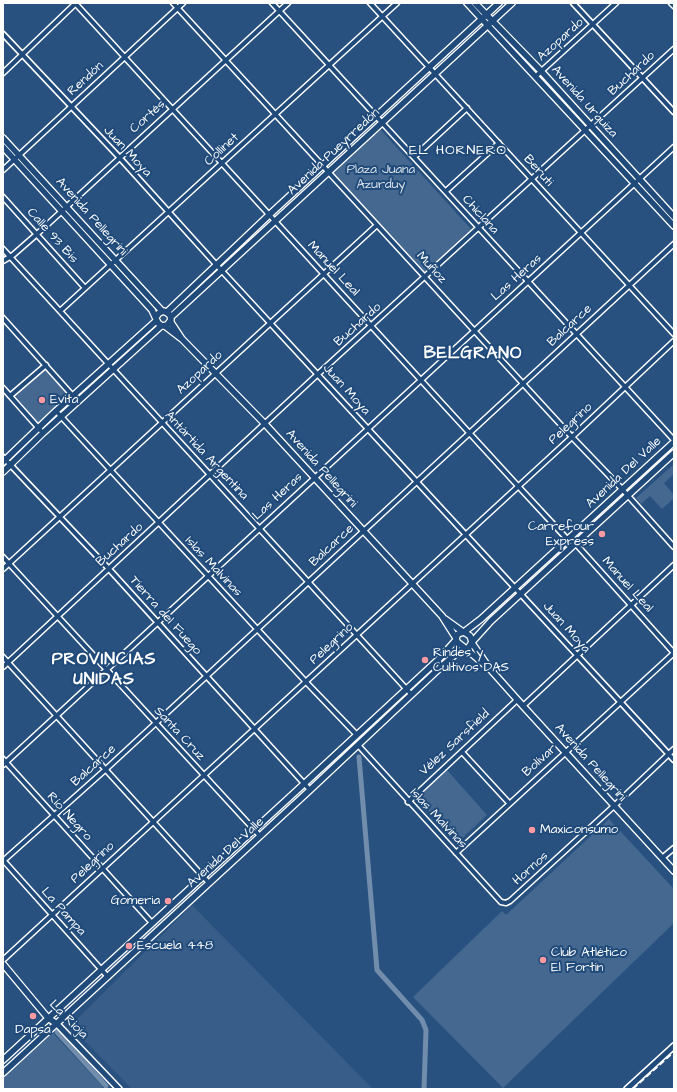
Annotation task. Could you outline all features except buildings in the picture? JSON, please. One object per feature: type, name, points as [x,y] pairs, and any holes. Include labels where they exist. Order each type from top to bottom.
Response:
[{"type":"main road","name":"Avenida Urquiza","points":[[467,3],[484,17]]},
{"type":"main road","name":"Avenida Urquiza","points":[[475,3],[490,24],[541,71],[674,217]]},
{"type":"main road","name":"Avenida Pueyrredón","points":[[168,315],[269,215],[499,3]]},
{"type":"main road","name":"Avenida Pueyrredón","points":[[168,315],[222,271],[512,3]]},
{"type":"main road","points":[[490,24],[674,226]]},
{"type":"main road","name":"Avenida Pellegrini","points":[[3,138],[66,206],[113,262],[160,322],[182,339],[265,424],[313,478],[442,616],[470,636],[472,642],[490,669],[674,871]]},
{"type":"main road","name":"Avenida Pellegrini","points":[[3,147],[62,211],[168,315],[182,339]]},
{"type":"main road","points":[[3,472],[11,465],[56,412],[138,338],[168,315]]},
{"type":"main road","points":[[4,460],[61,416],[142,343],[168,315]]},
{"type":"main road","points":[[138,338],[142,343]]},
{"type":"main road","name":"Avenida Del Valle","points":[[3,1060],[305,783],[405,688],[439,659],[456,639],[458,634],[464,632],[516,588],[674,441]]},
{"type":"main road","name":"Avenida Del Valle","points":[[3,1073],[310,790],[411,694],[457,653],[465,649],[491,621],[674,453]]},
{"type":"main road","name":"Avenida Pellegrini","points":[[442,616],[456,639],[465,649],[490,669]]},
{"type":"main road","name":"La Rioja","points":[[3,964],[48,1018],[57,1024]]},
{"type":"street","points":[[3,73],[76,3]]},
{"type":"street","name":"Manuel Leal","points":[[76,3],[518,486],[568,540],[575,543],[674,653]]},
{"type":"street","name":"Muñoz","points":[[173,3],[276,113],[377,225],[674,547]]},
{"type":"street","name":"Rendón","points":[[3,170],[183,3]]},
{"type":"street","name":"Chiclana","points":[[272,3],[674,441]]},
{"type":"street","name":"Cortés","points":[[3,261],[37,234],[288,3]]},
{"type":"street","name":"Beruti","points":[[370,3],[499,143],[580,234],[674,334]]},
{"type":"street","name":"Collinet","points":[[60,311],[397,3]]},
{"type":"street","points":[[573,3],[674,112]]},
{"type":"street","name":"Azopardo","points":[[536,76],[594,25],[616,3]]},
{"type":"street","name":"Juan Moya","points":[[3,34],[119,157],[217,266],[674,760]]},
{"type":"street","name":"Buchardo","points":[[3,667],[211,476],[318,374],[586,131],[674,49]]},
{"type":"street","points":[[414,157],[467,108]]},
{"type":"street","points":[[446,191],[499,143]]},
{"type":"street","name":"Las Heras","points":[[4,762],[107,670],[367,428],[674,147]]},
{"type":"street","name":"Calle 93 Bis","points":[[3,197],[86,288]]},
{"type":"street","name":"Azopardo","points":[[3,569],[214,373],[271,323],[377,225]]},
{"type":"street","name":"Balcarce","points":[[3,861],[105,770],[674,244]]},
{"type":"street","name":"Antártida Argentina","points":[[3,249],[107,365],[411,694]]},
{"type":"street","points":[[3,318],[73,396]]},
{"type":"street","name":"Pelegrino","points":[[3,960],[572,437],[674,341]]},
{"type":"street","points":[[10,396],[46,365]]},
{"type":"street","points":[[3,388],[41,430]]},
{"type":"street","name":"Islas Malvinas","points":[[56,412],[111,469],[159,523],[356,734]]},
{"type":"street","name":"Tierra del Fuego","points":[[4,460],[11,465],[60,516],[310,790]]},
{"type":"street","name":"Santa Cruz","points":[[3,557],[260,836]]},
{"type":"street","points":[[523,706],[674,565]]},
{"type":"street","name":"Bolívar","points":[[456,853],[674,653]]},
{"type":"street","points":[[3,657],[208,883]]},
{"type":"street","name":"Vélez Sarsfield","points":[[408,802],[517,700]]},
{"type":"street","name":"Islas Malvinas","points":[[358,745],[408,802],[501,902],[506,903]]},
{"type":"street","name":"Hornos","points":[[506,903],[614,806],[674,749]]},
{"type":"street","points":[[462,752],[509,803]]},
{"type":"street","name":"Río Negro","points":[[4,762],[152,923]]},
{"type":"street","points":[[662,858],[674,848]]},
{"type":"street","name":"La Pampa","points":[[3,861],[53,914],[108,977]]},
{"type":"street","name":"La Rioja","points":[[57,1024],[119,1089]]},
{"type":"street","points":[[627,1089],[674,1046]]},
{"type":"shaded area","points":[[192,905],[373,1089],[132,1089],[70,1026]]},
{"type":"green space","name":"Plaza Juana Azurduy","points":[[380,129],[471,229],[425,272],[333,172]]},
{"type":"green space","points":[[44,369],[69,396],[38,423],[15,395]]},
{"type":"green space","points":[[674,464],[674,474],[664,483],[674,495],[674,498],[662,509],[650,496],[641,504],[636,498]]},
{"type":"green space","points":[[403,694],[405,696],[314,782],[312,780]]},
{"type":"green space","points":[[447,770],[487,815],[457,843],[417,798]]},
{"type":"green space","name":"Club Atlético El Fortín","points":[[609,819],[674,889],[674,923],[503,1088],[413,997],[502,911],[506,915]]},
{"type":"green space","points":[[199,885],[201,887],[111,969],[110,967]]},
{"type":"green space","points":[[53,1033],[103,1087],[101,1089],[3,1089],[3,1078]]},
{"type":"waterway","points":[[359,757],[377,970],[422,1020],[426,1030],[424,1089]]},
{"type":"waterway","points":[[57,1032],[106,1086]]},
{"type":"railway","points":[[633,1089],[674,1052]]},
{"type":"place","name":"Evita","points":[[42,400]]},
{"type":"place","name":"Carrefour Express","points":[[602,534]]},
{"type":"place","name":"Rindes y Cultivos DAS","points":[[425,660]]},
{"type":"place","name":"Maxiconsumo","points":[[532,830]]},
{"type":"place","name":"Gomeria","points":[[168,901]]},
{"type":"place","name":"Escuela 448","points":[[129,946]]},
{"type":"place","name":"Club Atlético El Fortín","points":[[543,960]]},
{"type":"place","name":"Dapsa","points":[[33,1016]]},
{"type":"district","name":"EL HORNERO","points":[[458,151]]},
{"type":"district","name":"BELGRANO","points":[[473,354]]},
{"type":"district","name":"PROVINCIAS UNIDAS","points":[[104,670]]}]
